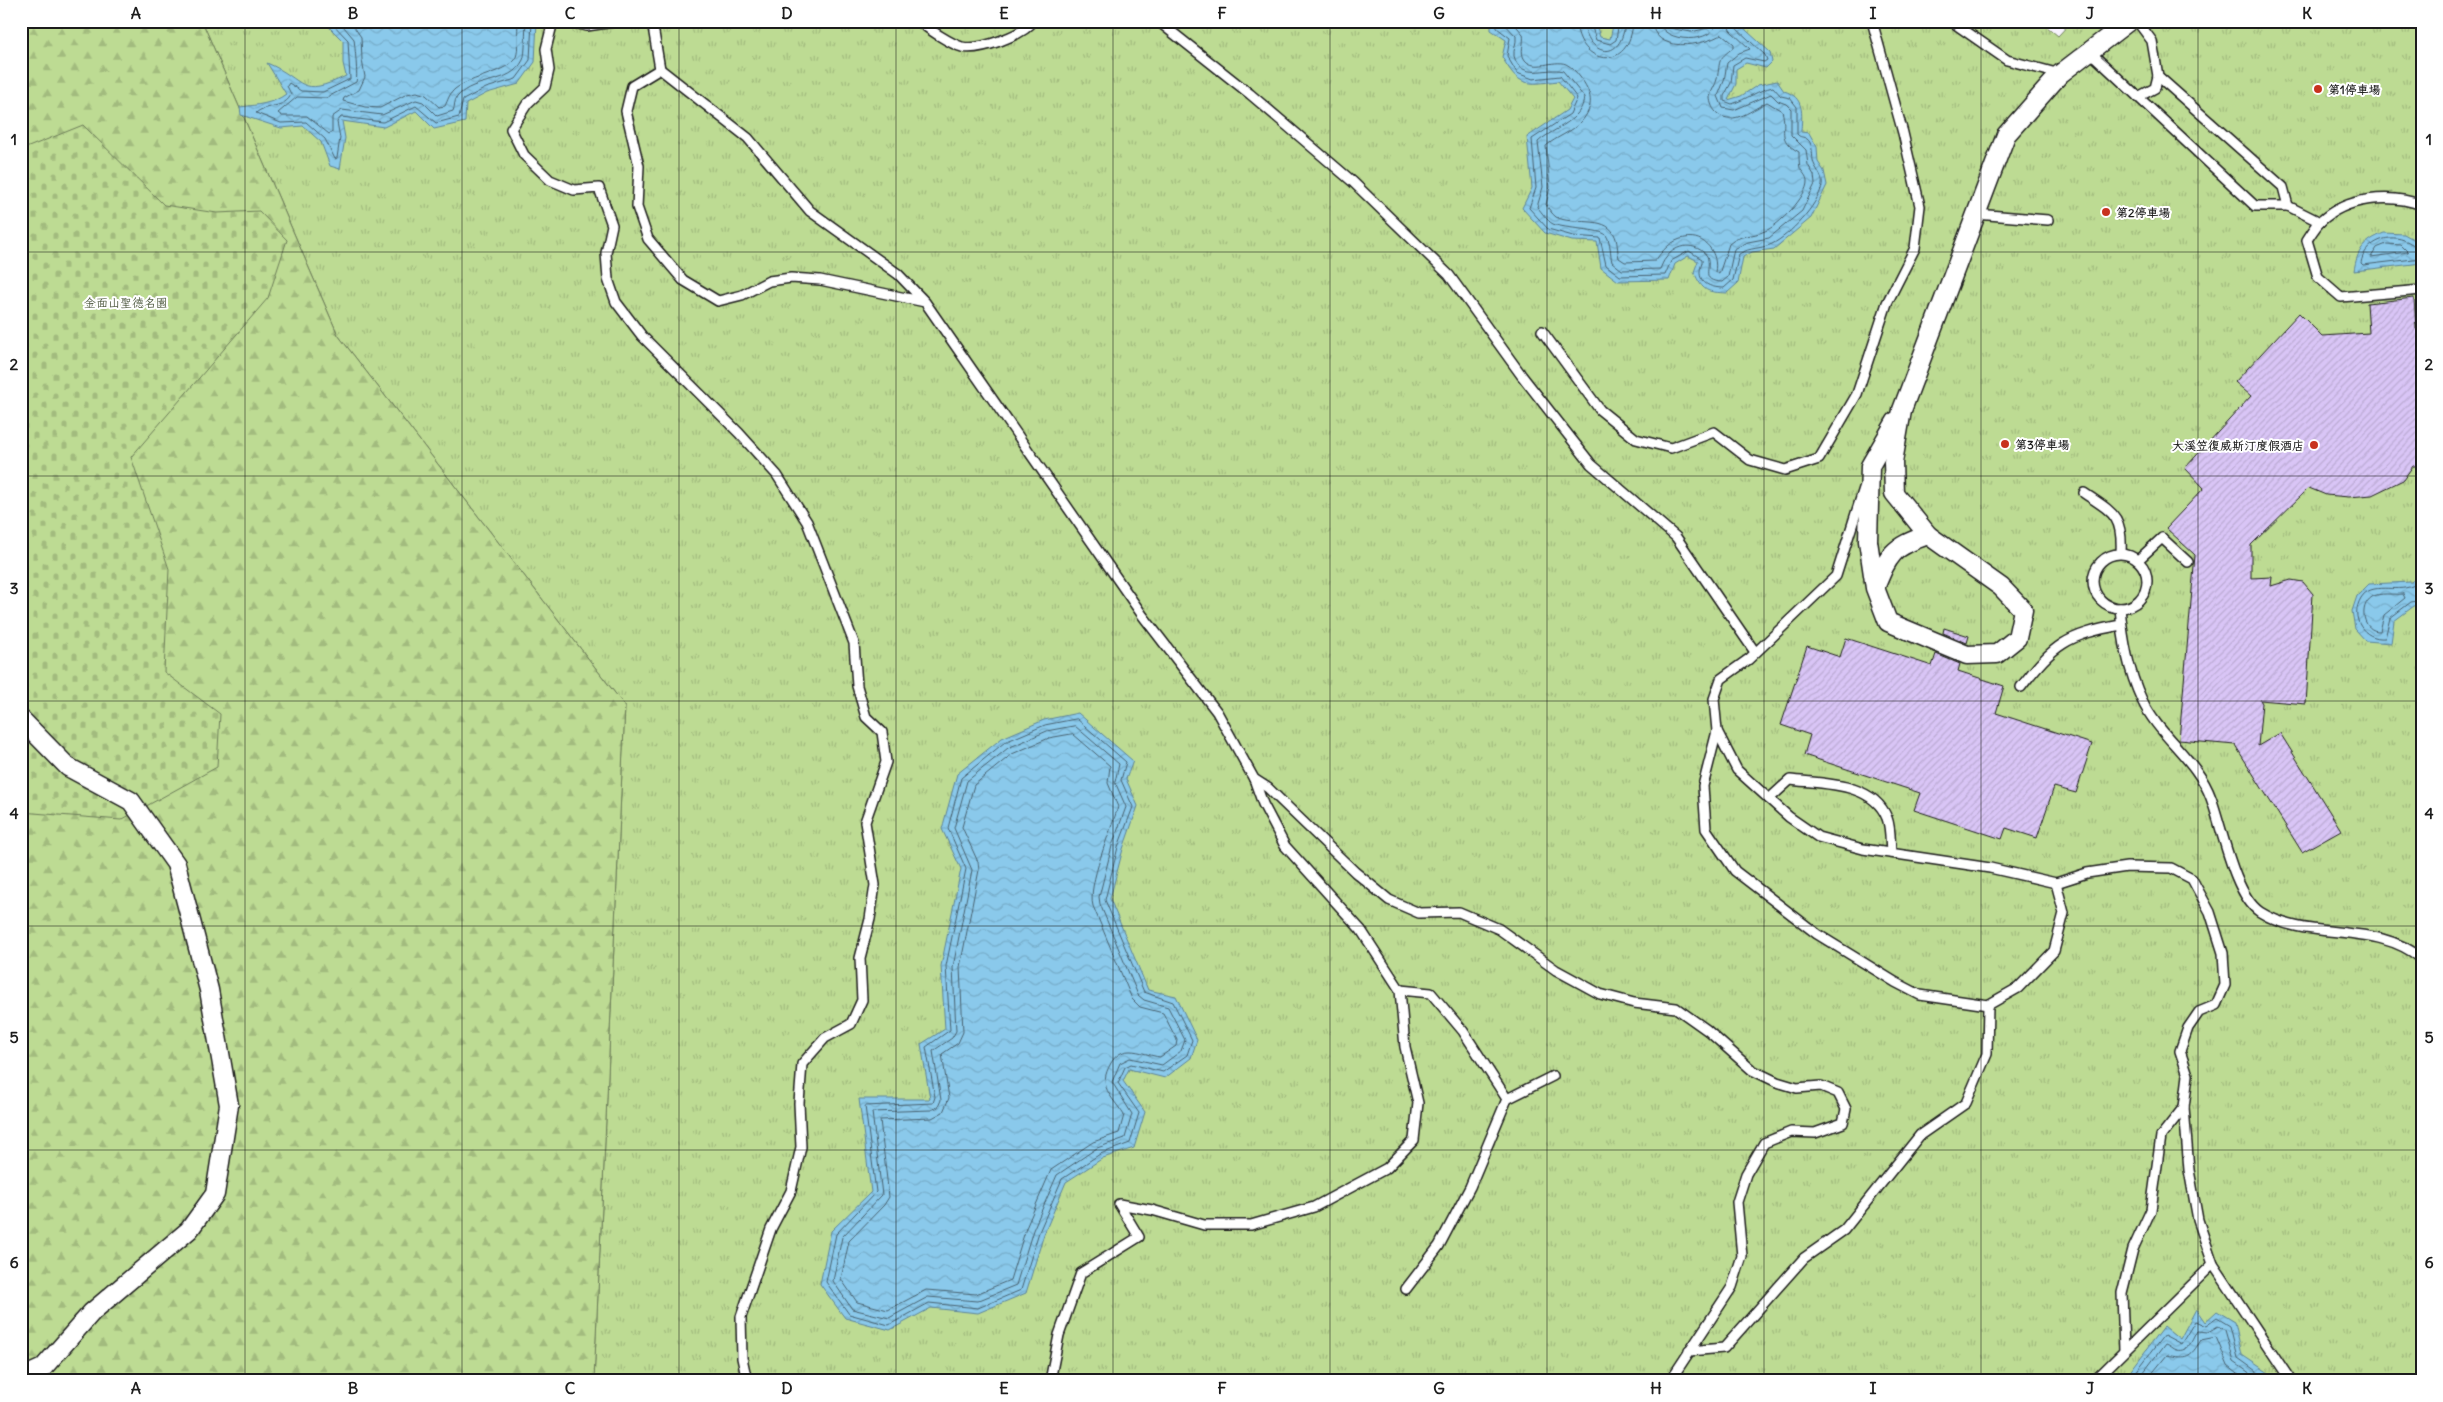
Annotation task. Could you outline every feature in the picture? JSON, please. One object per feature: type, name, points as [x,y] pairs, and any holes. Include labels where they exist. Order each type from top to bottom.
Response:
[{"type":"street","points":[[1902,410],[1893,462],[1894,493],[1928,535],[2001,587],[2023,610],[2017,638],[1997,654],[1967,655],[1888,622],[1875,588],[1868,541],[1870,466],[1902,410],[2006,135],[2060,74],[2128,21]]},
{"type":"street","points":[[1875,588],[1887,559],[1904,544],[1928,535]]},
{"type":"street","points":[[21,719],[68,767],[131,801],[176,864],[209,990],[229,1105],[215,1194],[189,1230],[92,1312],[43,1368],[21,1378]]},
{"type":"lane","points":[[553,21],[546,49],[549,70],[545,87],[527,104],[512,129],[524,156],[550,180],[574,190],[599,188],[612,226],[606,253],[608,279],[616,302],[642,336],[739,433],[777,475],[807,522],[854,643],[857,686],[866,716],[882,732],[886,762],[866,822],[875,885],[870,919],[860,958],[862,1000],[851,1024],[825,1038],[802,1064],[799,1103],[801,1147],[791,1191],[772,1229],[741,1317],[742,1358],[747,1381]]},
{"type":"lane","points":[[566,21],[587,26],[620,21]]},
{"type":"lane","points":[[652,21],[660,68],[748,138],[810,211],[898,274],[925,302],[1143,616],[1217,712],[1254,779],[1263,804],[1285,846],[1361,930],[1400,990],[1406,1047],[1418,1103],[1414,1140],[1387,1168],[1314,1208],[1251,1225],[1204,1226],[1152,1210],[1119,1204],[1139,1237],[1081,1273],[1059,1335],[1050,1381]]},
{"type":"lane","points":[[919,21],[963,47],[1000,42],[1029,27],[1033,21]]},
{"type":"lane","points":[[1158,21],[1250,94],[1354,182],[1449,275],[1522,376],[1591,464],[1676,537],[1755,652]]},
{"type":"lane","points":[[1542,331],[1600,410],[1636,439],[1671,448],[1714,432],[1750,460],[1785,470],[1819,459],[1856,394],[1887,303],[1915,248],[1920,206],[1903,134],[1872,21]]},
{"type":"lane","points":[[1951,21],[2007,60],[2060,74]]},
{"type":"lane","points":[[2137,21],[2152,41],[2158,76],[2155,88],[2138,97]]},
{"type":"lane","points":[[2090,52],[2255,206],[2288,206],[2320,222]]},
{"type":"lane","points":[[660,68],[632,86],[626,111],[639,166],[637,207],[648,238],[683,280],[718,301],[742,295],[769,281],[791,278],[820,280],[925,302]]},
{"type":"lane","points":[[2158,76],[2284,187],[2288,206]]},
{"type":"lane","points":[[2422,205],[2406,199],[2371,199],[2340,207],[2320,222],[2306,240],[2318,277],[2341,296],[2422,290]]},
{"type":"lane","points":[[1976,214],[2048,220]]},
{"type":"lane","points":[[1870,466],[1836,576],[1749,659],[1722,679],[1714,699],[1717,731],[1703,786],[1706,829],[1735,871],[1817,934],[1920,995],[1988,1004],[2018,988],[2054,950],[2064,913],[2056,883]]},
{"type":"lane","points":[[2084,493],[2117,518],[2122,530],[2121,553]]},
{"type":"lane","points":[[2138,560],[2162,538],[2188,562]]},
{"type":"lane","points":[[2121,553],[2138,560],[2147,576],[2145,593],[2133,606],[2120,608],[2107,605],[2100,600],[2093,583],[2097,565],[2104,559],[2121,553]]},
{"type":"lane","points":[[2120,608],[2128,663],[2142,701],[2161,731],[2198,770],[2211,797],[2239,884],[2258,911],[2280,922],[2325,931],[2386,938],[2422,959]]},
{"type":"lane","points":[[2021,686],[2043,658],[2064,642],[2092,631],[2121,625]]},
{"type":"lane","points":[[1717,731],[1737,770],[1790,817],[1818,837],[1863,849],[1990,868],[2056,883],[2087,873],[2127,867],[2171,868],[2192,880],[2210,912],[2223,953],[2225,985],[2216,1005],[2199,1012],[2188,1028],[2180,1051],[2188,1075],[2184,1107],[2189,1170],[2198,1220],[2213,1264],[2292,1381]]},
{"type":"lane","points":[[1254,779],[1268,788],[1355,872],[1389,900],[1419,913],[1460,912],[1499,929],[1556,970],[1600,994],[1634,1003],[1676,1008],[1707,1030],[1752,1070],[1776,1082],[1797,1088],[1821,1086],[1838,1093],[1846,1109],[1843,1123],[1815,1133],[1791,1132],[1764,1143],[1746,1174],[1737,1202],[1742,1256],[1732,1287],[1670,1381]]},
{"type":"lane","points":[[1769,799],[1790,780],[1855,789],[1878,801],[1888,819],[1891,853]]},
{"type":"lane","points":[[1400,990],[1431,993],[1462,1030],[1508,1099]]},
{"type":"lane","points":[[1689,1351],[1724,1348],[1804,1258],[1844,1230],[1920,1135],[1966,1103],[1987,1054],[1988,1004]]},
{"type":"lane","points":[[1406,1289],[1443,1237],[1470,1187],[1508,1099],[1553,1076]]},
{"type":"lane","points":[[2124,1350],[2122,1293],[2133,1249],[2151,1210],[2161,1136],[2184,1107]]},
{"type":"lane","points":[[2094,1381],[2213,1264]]},
{"type":"green space","points":[[21,21],[202,21],[338,335],[625,706],[594,1381],[21,1381]]},
{"type":"green space","points":[[202,21],[2040,21],[2058,36],[2072,21],[2422,21],[2422,1381],[594,1381],[625,706],[338,335]]},
{"type":"green space","name":"金面山聖德名園","points":[[83,125],[164,205],[217,213],[259,211],[287,240],[268,298],[131,457],[169,569],[164,672],[220,714],[217,767],[121,820],[21,812],[21,150]]},
{"type":"water","points":[[323,21],[537,21],[535,62],[519,84],[487,93],[466,104],[465,122],[434,129],[416,111],[384,127],[342,121],[345,138],[340,169],[330,166],[321,142],[303,126],[281,128],[241,115],[240,107],[270,102],[286,94],[267,63],[310,86],[330,83],[346,76],[343,63],[343,41]]},
{"type":"water","points":[[1491,21],[1595,21],[1600,37],[1610,39],[1614,21],[1668,21],[1691,27],[1714,21],[1736,21],[1770,52],[1772,62],[1766,68],[1746,63],[1736,69],[1736,84],[1728,100],[1741,96],[1758,85],[1777,81],[1784,91],[1796,97],[1802,113],[1801,132],[1809,133],[1817,147],[1818,162],[1824,171],[1827,185],[1811,218],[1774,249],[1752,252],[1743,257],[1738,283],[1727,293],[1706,290],[1700,284],[1694,272],[1698,261],[1688,256],[1675,264],[1669,280],[1618,281],[1601,268],[1597,242],[1572,241],[1545,233],[1522,208],[1532,188],[1527,137],[1567,110],[1573,99],[1558,81],[1524,82],[1513,74],[1502,57],[1506,40],[1491,30]]},
{"type":"water","points":[[2384,233],[2404,234],[2422,244],[2422,263],[2354,271],[2357,257],[2363,247],[2371,239]]},
{"type":"water","points":[[2422,573],[2422,604],[2414,606],[2394,621],[2391,643],[2366,641],[2355,629],[2352,611],[2357,596],[2369,584],[2411,582]]},
{"type":"water","points":[[1078,713],[1133,761],[1126,779],[1138,806],[1123,849],[1110,899],[1148,990],[1176,996],[1197,1040],[1191,1058],[1165,1078],[1129,1069],[1123,1081],[1145,1112],[1134,1148],[1103,1158],[1066,1182],[1044,1234],[1026,1293],[978,1313],[931,1308],[890,1330],[845,1318],[820,1284],[831,1231],[871,1192],[859,1099],[930,1099],[921,1044],[945,1029],[941,966],[961,869],[942,829],[957,774],[1002,738],[1044,720]]},
{"type":"water","points":[[2196,1309],[2205,1322],[2217,1311],[2235,1322],[2242,1355],[2272,1375],[2276,1381],[2123,1381],[2164,1326],[2180,1339]]},
{"type":"building","points":[[2414,298],[2416,329],[2422,329],[2422,466],[2413,466],[2403,480],[2372,495],[2349,497],[2326,495],[2309,488],[2251,545],[2251,578],[2272,577],[2271,586],[2291,580],[2303,582],[2313,594],[2306,704],[2260,700],[2262,703],[2258,746],[2280,733],[2341,830],[2302,852],[2235,745],[2179,740],[2195,555],[2166,528],[2204,488],[2185,468],[2251,396],[2235,382],[2299,313],[2322,336],[2369,333],[2367,303]]},
{"type":"building","points":[[1944,628],[1969,636],[1967,643],[1943,633]]},
{"type":"building","points":[[1846,638],[1932,666],[1936,654],[1960,664],[1958,671],[2004,686],[1996,713],[2092,744],[2076,793],[2054,787],[2037,838],[2006,828],[2002,839],[1914,810],[1920,793],[1804,755],[1810,735],[1781,725],[1807,646],[1840,657]]},
{"type":"place","name":"第1停車場","points":[[2318,89]]},
{"type":"place","name":"第2停車場","points":[[2106,212]]},
{"type":"place","name":"第3停車場","points":[[2005,444]]},
{"type":"place","name":"大溪笠復威斯汀度假酒店","points":[[2314,445]]}]
